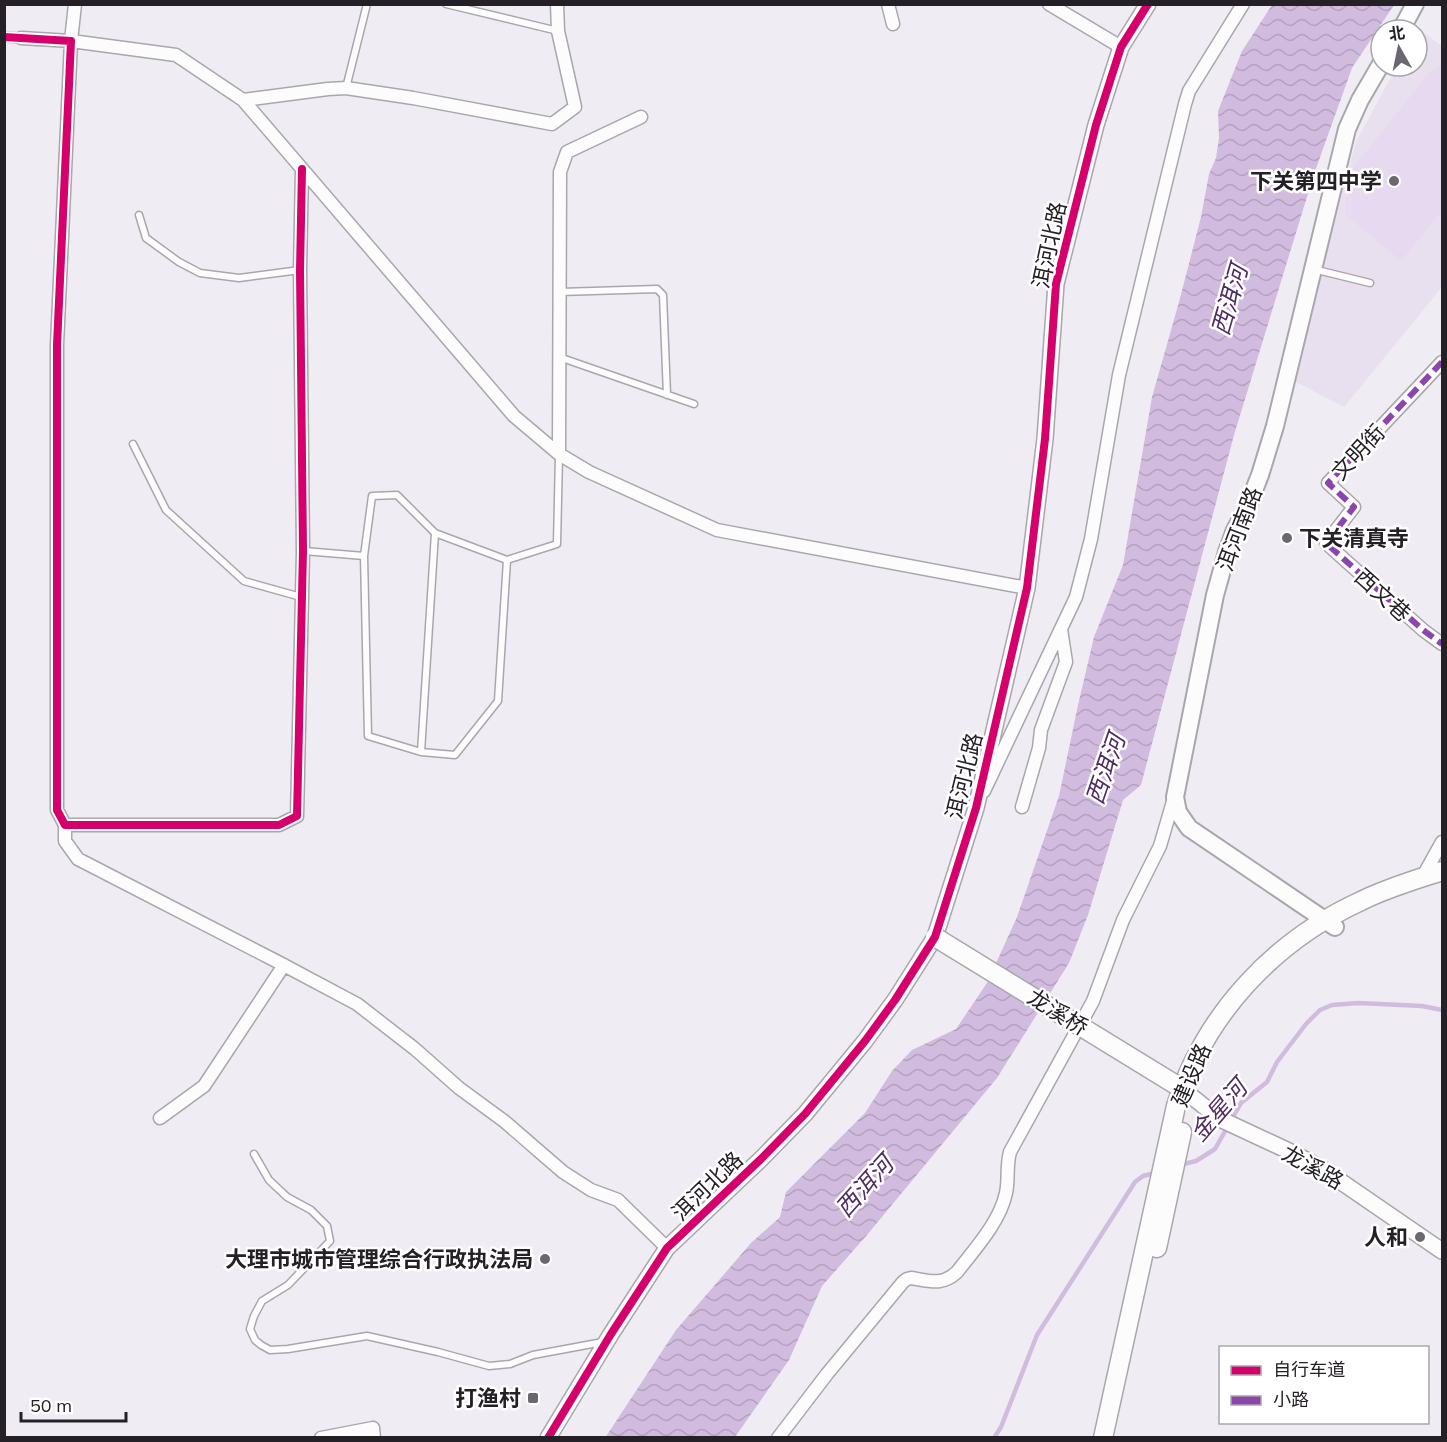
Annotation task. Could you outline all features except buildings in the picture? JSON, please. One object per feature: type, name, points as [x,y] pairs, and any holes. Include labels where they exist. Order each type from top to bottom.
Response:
[{"type":"main road","points":[[1407,18],[1415,4]]},
{"type":"main road","name":"洱河南路","points":[[1330,923],[1189,828],[1177,809],[1176,791],[1222,569],[1235,530],[1247,508],[1260,475],[1275,426],[1347,129],[1373,78]]},
{"type":"main road","name":"建设路","points":[[1330,923],[1361,901],[1382,891],[1443,871]]},
{"type":"main road","name":"建设路","points":[[1102,1437],[1169,1165],[1176,1106],[1186,1092],[1210,1032],[1242,988],[1277,954],[1306,931],[1443,883]]},
{"type":"main road","name":"龙溪桥","points":[[935,937],[1186,1092]]},
{"type":"main road","name":"建设路","points":[[1115,1437],[1162,1192]]},
{"type":"street","points":[[75,4],[71,41],[57,345],[57,810],[65,825],[65,841],[78,859],[357,1005],[415,1048],[459,1088],[504,1121],[562,1172],[591,1190],[618,1200],[667,1248]]},
{"type":"street","points":[[243,100],[346,88],[552,124],[575,107],[558,31],[556,4]]},
{"type":"street","points":[[888,4],[892,24]]},
{"type":"street","points":[[1049,4],[1121,47]]},
{"type":"street","name":"洱河北路","points":[[548,1437],[667,1248],[805,1114],[865,1041],[895,1000],[935,937],[976,808],[1027,588],[1045,439],[1056,284],[1096,125],[1121,47],[1148,4]]},
{"type":"street","points":[[976,808],[1076,597],[1091,539],[1119,375],[1185,104],[1189,91],[1243,4]]},
{"type":"street","points":[[21,38],[71,41],[176,55],[243,100],[514,416],[559,454],[589,472],[717,530],[1027,588]]},
{"type":"street","points":[[559,454],[561,172],[567,152],[641,117]]},
{"type":"street","points":[[65,825],[279,825],[297,816],[303,551],[300,270],[303,168]]},
{"type":"street","name":"文明街","points":[[1326,543],[1354,507],[1328,483],[1443,362]]},
{"type":"street","name":"西文巷","points":[[1326,543],[1423,630],[1443,644]]},
{"type":"street","points":[[1022,807],[1040,748],[1041,730],[1066,662],[1061,629]]},
{"type":"street","points":[[778,1437],[903,1282],[911,1278],[941,1282],[950,1278],[991,1227],[1006,1193],[1010,1152],[1093,1001],[1124,920],[1160,846],[1176,791]]},
{"type":"street","points":[[1422,878],[1443,842]]},
{"type":"street","points":[[160,1118],[204,1086],[284,965]]},
{"type":"street","name":"龙溪路","points":[[1186,1092],[1220,1119],[1324,1170],[1443,1251]]},
{"type":"street","points":[[321,1437],[373,1428],[374,1437]]},
{"type":"lane","points":[[346,88],[367,4]]},
{"type":"lane","points":[[446,4],[558,31]]},
{"type":"lane","points":[[139,215],[146,238],[179,262],[200,273],[239,278],[300,270]]},
{"type":"lane","points":[[1313,268],[1370,283]]},
{"type":"lane","points":[[560,292],[657,289],[663,295],[667,395]]},
{"type":"lane","points":[[559,357],[694,404]]},
{"type":"lane","points":[[133,444],[166,510],[235,573],[244,581],[302,598]]},
{"type":"lane","points":[[507,560],[498,701],[455,755],[421,752],[368,736],[364,556],[372,496],[397,495],[435,533],[507,560],[557,544],[559,454]]},
{"type":"lane","points":[[421,752],[435,533]]},
{"type":"lane","points":[[303,551],[364,556]]},
{"type":"lane","points":[[254,1154],[269,1180],[288,1197],[311,1210],[327,1226],[330,1241],[288,1285],[262,1301],[250,1329],[255,1340],[270,1350],[367,1336],[489,1366],[510,1364],[533,1355],[606,1342]]},
{"type":"shaded area","name":"下关第四中学","points":[[1429,37],[1442,46],[1442,287],[1344,407],[1296,382],[1334,221],[1356,142],[1391,78],[1429,78]]},
{"type":"shaded area","points":[[1442,65],[1442,211],[1401,261],[1345,214],[1347,185],[1353,168],[1425,78],[1429,78],[1429,73]]},
{"type":"water","name":"西洱河","points":[[1272,5],[1394,5],[1385,18],[1369,18],[1369,42],[1352,68],[1314,174],[1234,435],[1141,785],[1123,800],[1088,915],[1069,963],[997,1078],[822,1286],[789,1360],[735,1437],[605,1438],[676,1330],[751,1243],[780,1217],[786,1192],[865,1113],[892,1071],[912,1050],[956,1029],[987,983],[1017,917],[1059,796],[1094,637],[1123,565],[1152,397],[1201,217],[1209,174],[1216,158],[1219,138],[1218,111],[1242,51]]},
{"type":"waterway","name":"金星河","points":[[1180,1165],[1196,1161],[1215,1149],[1241,1103],[1267,1082],[1277,1062],[1306,1024],[1320,1010],[1332,1005],[1358,1003],[1422,1006],[1442,1010]]},
{"type":"waterway","name":"金星河","points":[[994,1438],[1001,1427],[1037,1335],[1135,1182],[1143,1176],[1158,1172]]},
{"type":"tunnel","points":[[4,37],[21,38]]},
{"type":"marked path","points":[[1442,362],[1328,483],[1354,507],[1326,543],[1423,630],[1442,644]]},
{"type":"cycle path","points":[[548,1438],[611,1334],[667,1248],[805,1114],[865,1041],[895,1000],[935,937],[976,808],[1027,588],[1045,439],[1056,284],[1096,125],[1121,47],[1148,4]]},
{"type":"cycle path","points":[[4,37],[71,41],[57,345],[57,810],[65,825],[279,825],[297,816],[303,551],[300,270],[302,169]]},
{"type":"place","name":"下关第四中学","points":[[1394,181]]},
{"type":"place","name":"下关清真寺","points":[[1287,538]]},
{"type":"place","name":"人和","points":[[1420,1237]]},
{"type":"place","name":"大理市城市管理综合行政执法局","points":[[545,1259]]},
{"type":"place","name":"打渔村","points":[[533,1398]]}]
